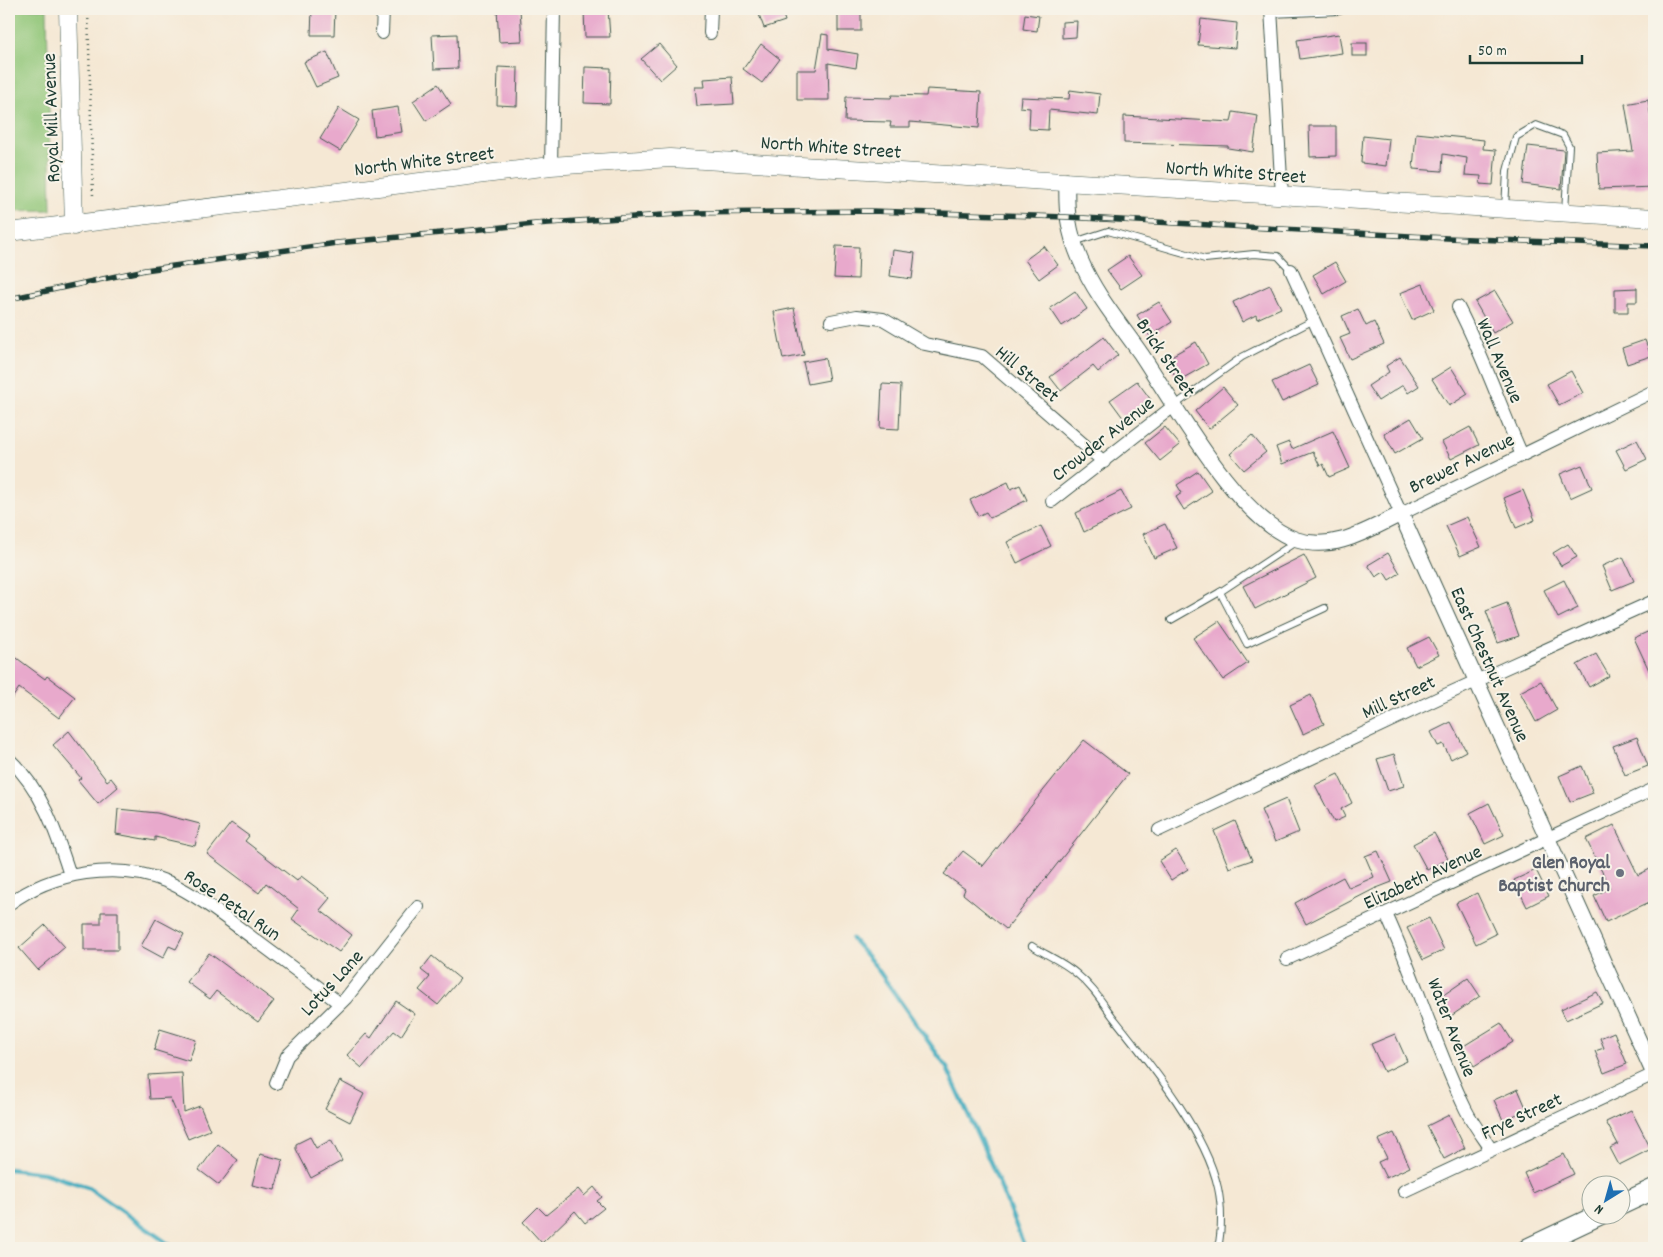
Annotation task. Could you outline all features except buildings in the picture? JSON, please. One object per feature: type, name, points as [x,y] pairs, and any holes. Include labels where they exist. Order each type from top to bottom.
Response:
[{"type":"main road","name":"Royal Mill Avenue","points":[[68,9],[74,226]]},
{"type":"main road","name":"North White Street","points":[[9,232],[74,226],[551,166],[670,158],[1654,218]]},
{"type":"main road","points":[[1630,1200],[1654,1189]]},
{"type":"main road","points":[[1529,1248],[1580,1224]]},
{"type":"street","points":[[382,33],[383,9]]},
{"type":"street","points":[[551,166],[554,9]]},
{"type":"street","points":[[710,33],[711,9]]},
{"type":"street","points":[[1271,12],[1282,196]]},
{"type":"street","name":"Brick Street","points":[[1067,181],[1066,217],[1080,261],[1210,458],[1236,492],[1261,519],[1280,533]]},
{"type":"street","name":"East Chestnut Avenue","points":[[1291,270],[1654,1074]]},
{"type":"street","name":"Wall Avenue","points":[[1458,307],[1471,333],[1496,399],[1522,454]]},
{"type":"street","name":"Hill Street","points":[[831,321],[857,316],[883,319],[925,344],[982,356],[1104,462]]},
{"type":"street","name":"Brewer Avenue","points":[[1280,533],[1298,540],[1325,544],[1348,539],[1654,391]]},
{"type":"street","name":"Crowder Avenue","points":[[1052,501],[1175,405]]},
{"type":"street","name":"Mill Street","points":[[1159,830],[1654,601]]},
{"type":"street","points":[[9,759],[29,781],[49,814],[70,875]]},
{"type":"street","name":"Elizabeth Avenue","points":[[1286,959],[1654,789]]},
{"type":"street","name":"Rose Petal Run","points":[[9,904],[42,885],[70,875],[119,872],[168,882],[205,903],[339,1003]]},
{"type":"street","name":"Lotus Lane","points":[[276,1083],[287,1056],[367,973],[418,907]]},
{"type":"street","name":"Water Avenue","points":[[1386,914],[1409,964],[1443,1059],[1467,1112],[1491,1150]]},
{"type":"street","name":"Frye Street","points":[[1404,1191],[1654,1074]]},
{"type":"lane","points":[[1271,12],[1340,11],[1344,9]]},
{"type":"lane","points":[[1505,209],[1507,171],[1516,137],[1536,125],[1563,135],[1569,146],[1565,212]]},
{"type":"lane","points":[[1073,242],[1108,231],[1205,259],[1254,254],[1278,256],[1291,270]]},
{"type":"lane","points":[[1175,405],[1242,357],[1314,320]]},
{"type":"lane","points":[[1171,620],[1220,592],[1298,540]]},
{"type":"lane","points":[[1220,592],[1247,644],[1325,608]]},
{"type":"lane","points":[[1032,946],[1076,972],[1093,990],[1131,1040],[1189,1123],[1207,1156],[1218,1188],[1221,1217],[1218,1248]]},
{"type":"path","points":[[88,9],[93,196]]},
{"type":"green space","points":[[9,9],[47,9],[51,210],[9,211]]},
{"type":"waterway","points":[[852,939],[874,964],[947,1068],[992,1166],[1025,1248]]},
{"type":"waterway","points":[[9,1169],[44,1173],[88,1187],[174,1248]]},
{"type":"railway","points":[[9,299],[145,270],[337,243],[535,224],[691,213],[870,211],[1066,217],[1447,238],[1654,246]]},
{"type":"place","name":"Glen Royal Baptist Church","points":[[1620,873]]}]
